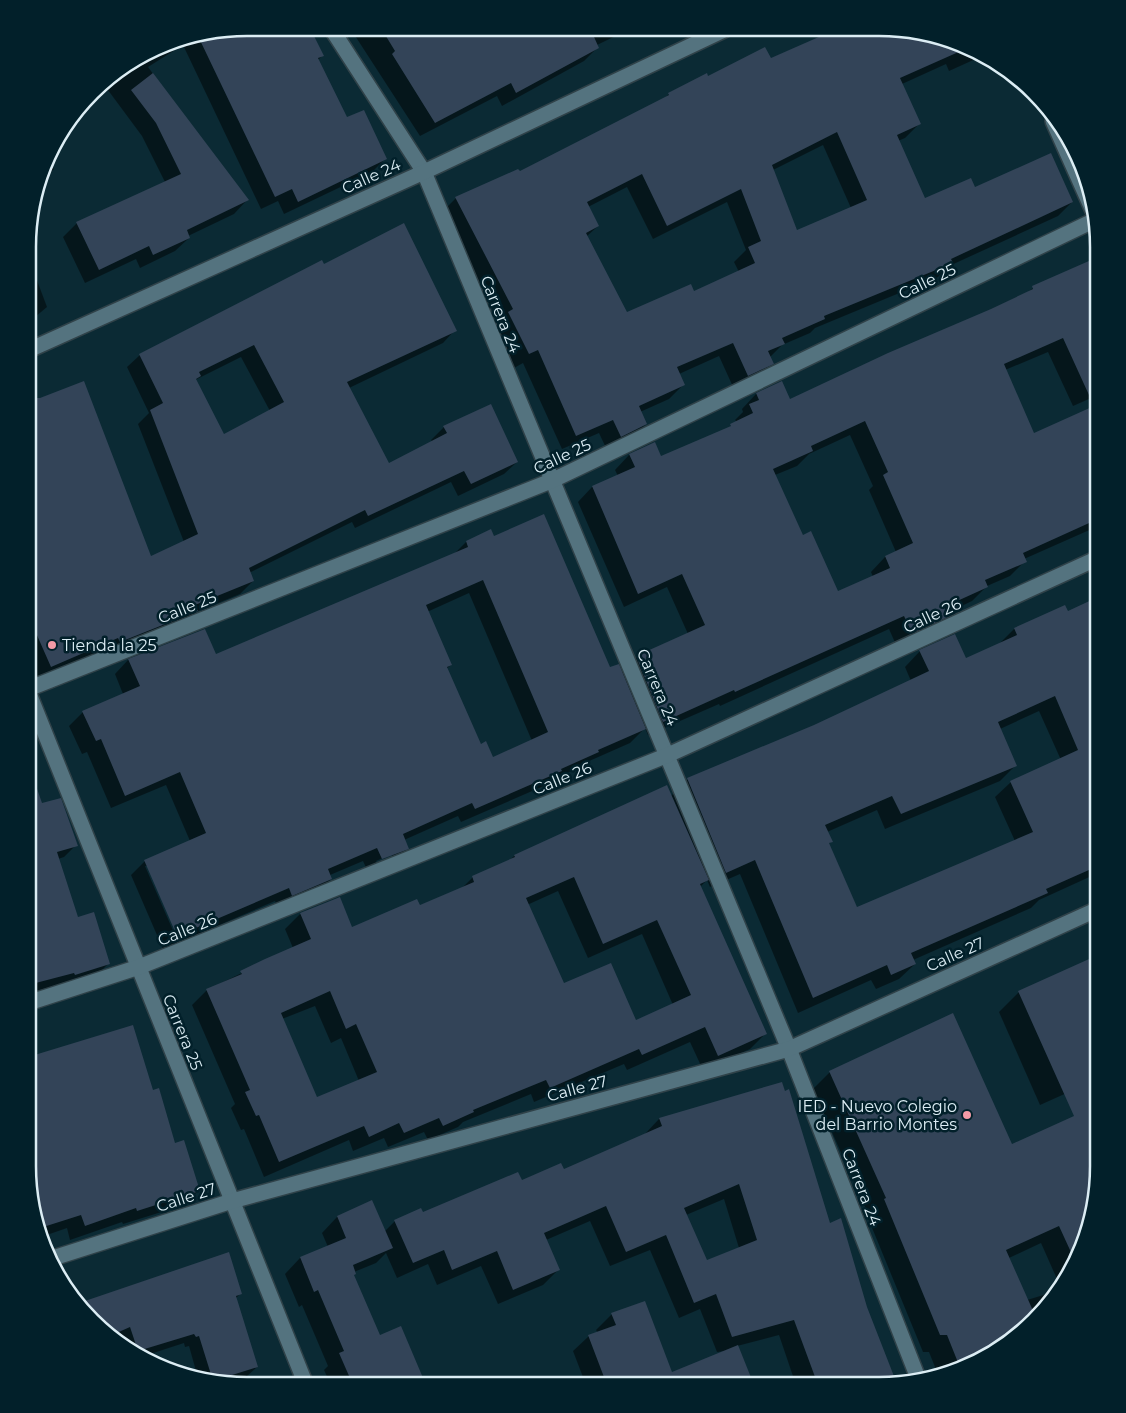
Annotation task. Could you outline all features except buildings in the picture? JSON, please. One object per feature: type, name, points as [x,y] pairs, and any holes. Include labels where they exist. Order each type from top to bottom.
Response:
[{"type":"street","name":"Carrera 24","points":[[336,36],[424,172],[789,1049],[916,1374]]},
{"type":"street","name":"Calle 24","points":[[36,347],[424,172],[711,36]]},
{"type":"street","points":[[1071,159],[1077,175]]},
{"type":"street","name":"Calle 25","points":[[36,687],[551,481],[1088,223]]},
{"type":"street","name":"Calle 26","points":[[36,1000],[139,968],[668,755],[1090,562]]},
{"type":"street","name":"Carrera 25","points":[[36,710],[303,1377]]},
{"type":"street","name":"Calle 27","points":[[57,1257],[232,1201],[789,1049],[1090,913]]},
{"type":"place","name":"Tienda la 25","points":[[52,645]]},
{"type":"place","name":"IED - Nuevo Colegio del Barrio Montes","points":[[967,1115]]}]
